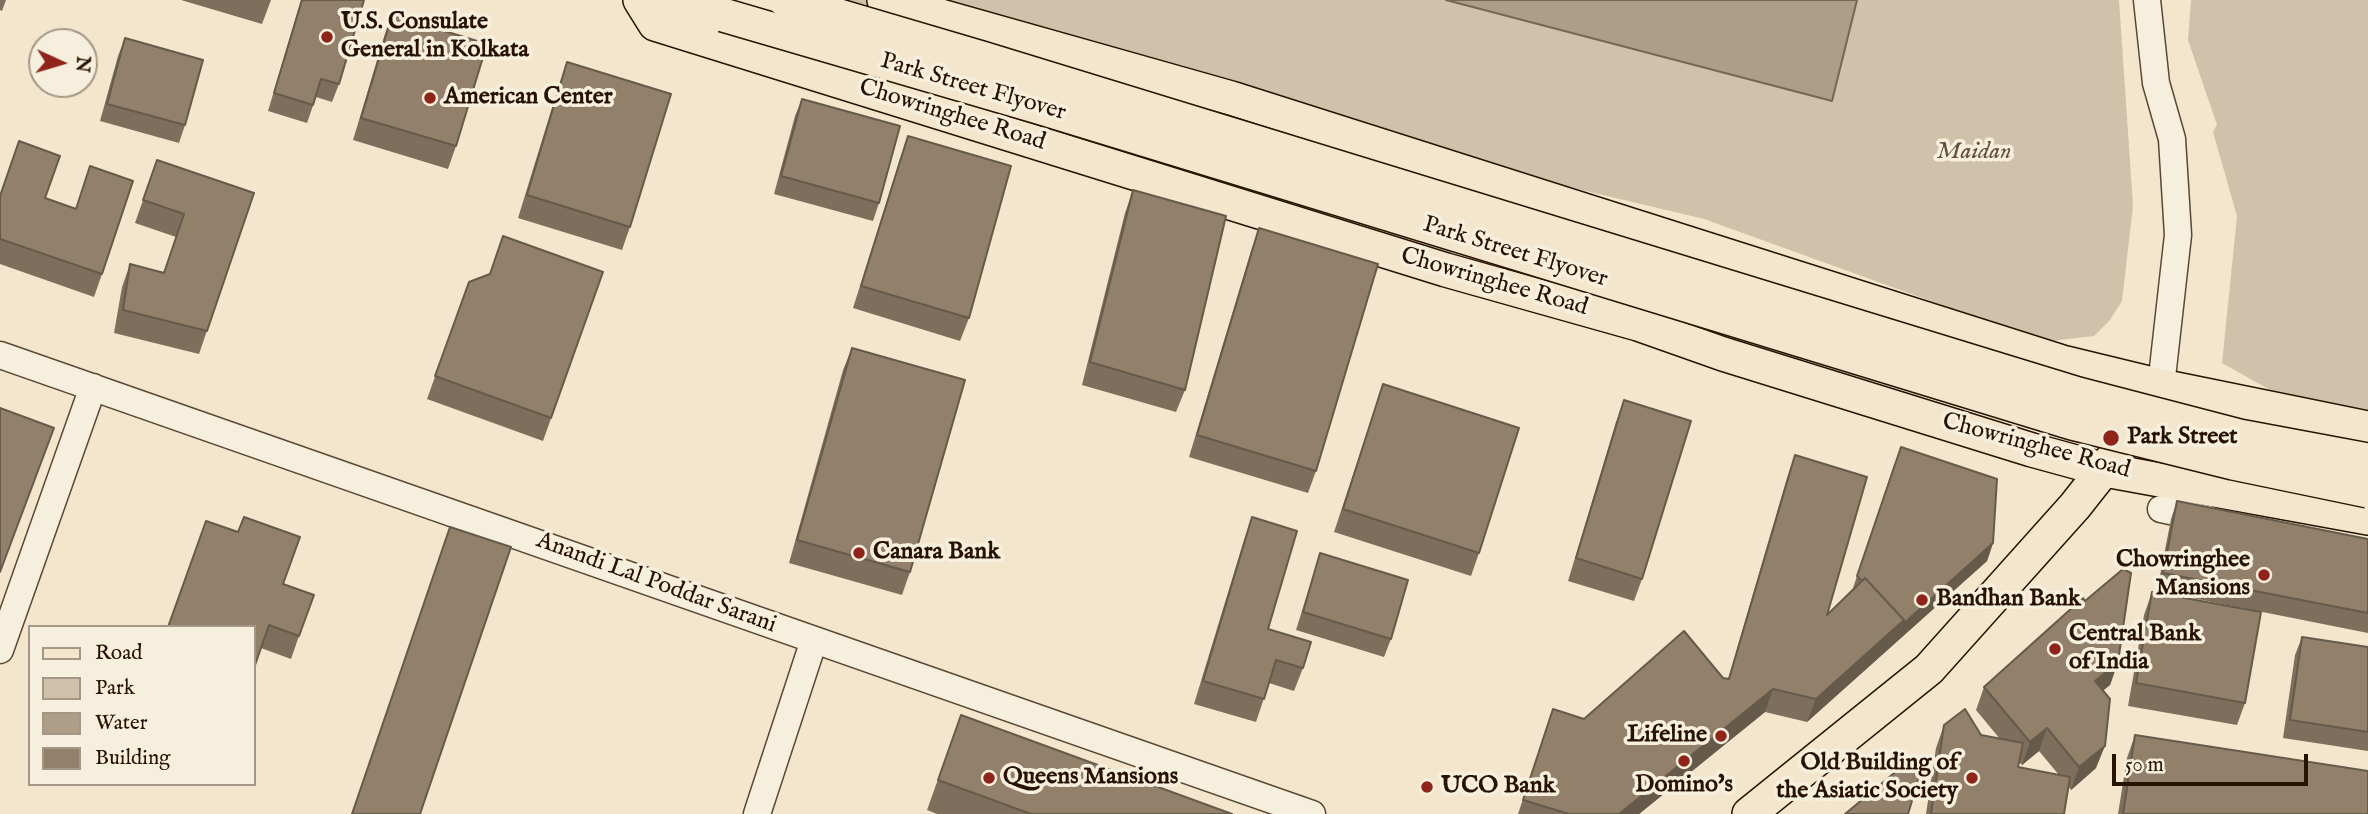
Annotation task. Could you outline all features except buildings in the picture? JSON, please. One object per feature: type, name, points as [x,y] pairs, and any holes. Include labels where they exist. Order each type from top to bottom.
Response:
[{"type":"main road","name":"Chowringhee Road","points":[[639,0],[655,23],[1446,270],[1638,324],[1748,362],[2032,450],[2105,470],[2368,518]]},
{"type":"main road","name":"Park Street Flyover","points":[[667,0],[1038,107],[2072,423],[2233,463],[2368,491]]},
{"type":"main road","name":"Park Street Flyover","points":[[785,0],[2078,394],[2239,436],[2368,460]]},
{"type":"main road","points":[[884,0],[1231,98],[2062,362],[2161,386],[2368,428]]},
{"type":"main road","points":[[1446,270],[1473,259],[1490,235],[1494,205],[1481,177]]},
{"type":"main road","points":[[1749,814],[1929,669],[2105,470],[2161,386]]},
{"type":"street","points":[[2147,0],[2156,83],[2172,139],[2178,235],[2161,386]]},
{"type":"street","name":"Anandi Lal Poddar Sarani","points":[[0,355],[1312,814]]},
{"type":"street","points":[[0,650],[93,387]]},
{"type":"street","points":[[2161,509],[2238,525]]},
{"type":"street","points":[[757,814],[814,640]]},
{"type":"green space","name":"Maidan","points":[[813,0],[2119,0],[2133,206],[2122,301],[2110,320],[2094,336],[2051,341],[2033,338],[1704,219],[1060,66]]},
{"type":"green space","points":[[2191,0],[2368,0],[2368,416],[2297,405],[2222,363],[2237,216],[2213,132],[2217,125],[2188,40]]},
{"type":"water","points":[[1446,0],[1857,0],[1832,101]]},
{"type":"place","name":"U.S. Consulate General in Kolkata","points":[[327,37]]},
{"type":"place","name":"American Center","points":[[430,98]]},
{"type":"place","name":"Park Street","points":[[2111,438]]},
{"type":"place","name":"Canara Bank","points":[[859,553]]},
{"type":"place","name":"Chowringhee Mansions","points":[[2264,575]]},
{"type":"place","name":"Bandhan Bank","points":[[1922,600]]},
{"type":"place","name":"Central Bank of India","points":[[2055,649]]},
{"type":"place","name":"Lifeline","points":[[1721,736]]},
{"type":"place","name":"Domino's","points":[[1684,761]]},
{"type":"place","name":"Queens Mansions","points":[[989,778]]},
{"type":"place","name":"Old Building of the Asiatic Society","points":[[1972,778]]},
{"type":"place","name":"UCO Bank","points":[[1427,787]]}]
